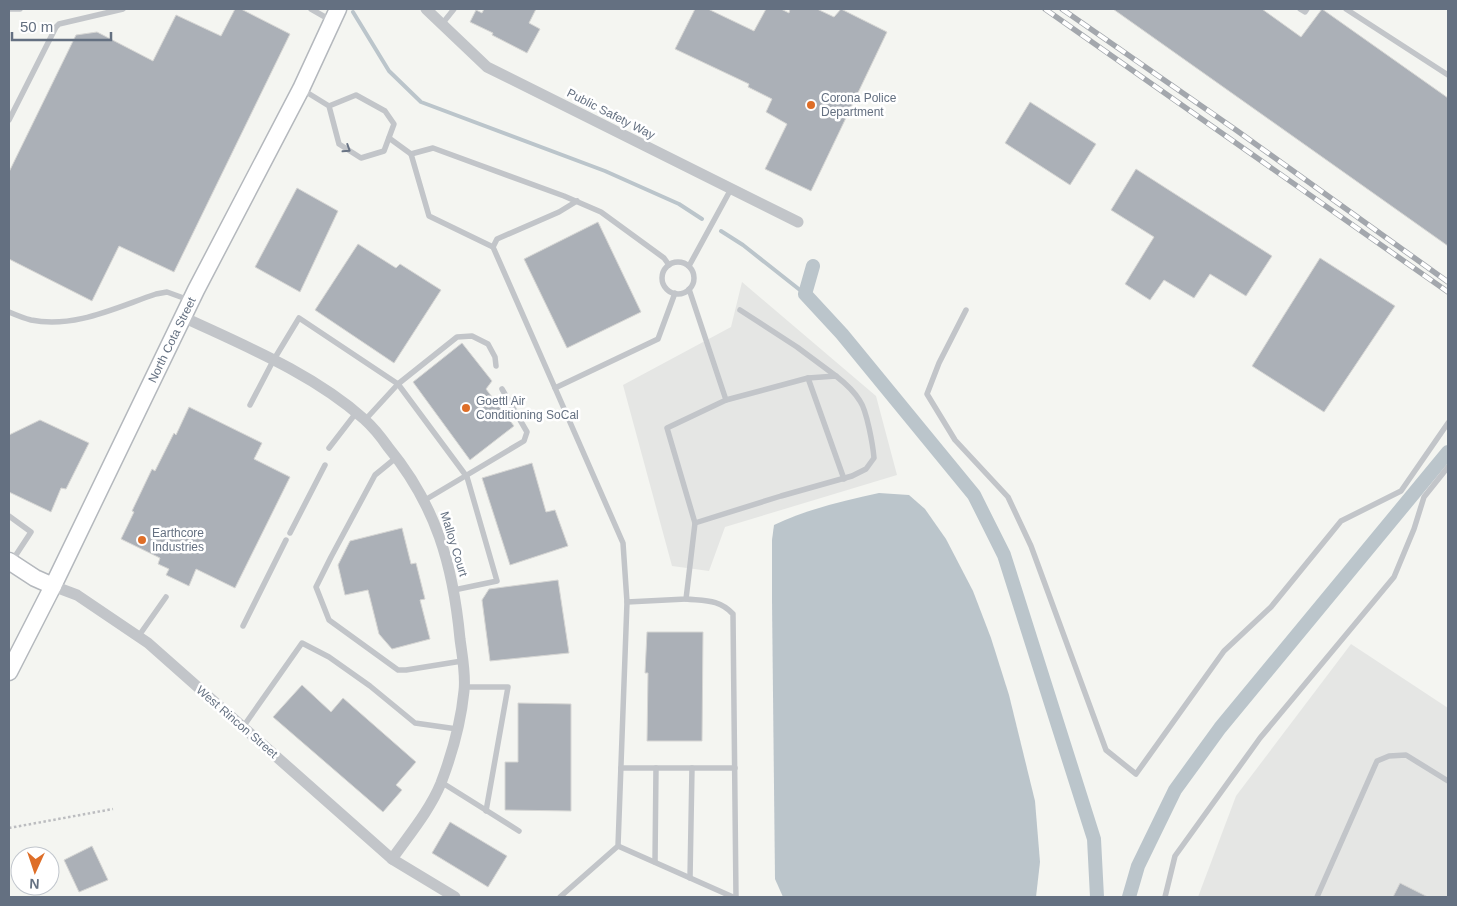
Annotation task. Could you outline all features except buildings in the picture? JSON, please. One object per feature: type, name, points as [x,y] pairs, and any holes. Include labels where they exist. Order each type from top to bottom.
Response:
[{"type":"street","name":"Public Safety Way","points":[[426,9],[487,67],[798,222]]},
{"type":"street","name":"North Cota Street","points":[[9,672],[191,301],[301,89],[335,15]]},
{"type":"street","name":"Malloy Court","points":[[183,317],[314,382],[339,398],[361,416],[397,457],[425,500],[434,520],[454,590],[464,687],[458,729],[441,782],[432,800],[392,859]]},
{"type":"street","name":"West Rincon Street","points":[[10,562],[35,578],[77,595],[148,643],[392,859],[455,897]]},
{"type":"lane","points":[[9,10],[20,9]]},
{"type":"lane","points":[[9,120],[59,24],[123,9]]},
{"type":"lane","points":[[311,9],[335,15]]},
{"type":"lane","points":[[442,24],[454,9]]},
{"type":"lane","points":[[1346,9],[1448,75]]},
{"type":"lane","points":[[301,89],[329,106],[339,144],[361,158],[384,151],[394,124],[386,111],[356,94],[329,106]]},
{"type":"lane","points":[[389,138],[411,154],[429,216],[493,247],[624,543],[627,602],[618,846],[560,897]]},
{"type":"lane","points":[[411,154],[434,148],[601,212],[664,258],[669,265]]},
{"type":"lane","points":[[688,266],[731,189]]},
{"type":"lane","points":[[493,247],[496,239],[559,212],[576,202]]},
{"type":"lane","points":[[679,262],[688,266],[694,275],[692,285],[689,289],[680,293],[670,291],[664,283],[663,273],[669,265],[679,262]]},
{"type":"lane","points":[[689,289],[726,400]]},
{"type":"lane","points":[[9,312],[29,320],[59,321],[81,319],[167,292],[191,301]]},
{"type":"lane","points":[[555,388],[658,339],[675,293]]},
{"type":"lane","points":[[695,523],[781,496],[844,479],[866,469],[874,458],[862,403],[848,386],[797,347],[740,310]]},
{"type":"lane","points":[[966,310],[939,363],[926,394],[955,440],[1008,497],[1031,546],[1106,750],[1136,774],[1224,651],[1271,607],[1341,521],[1401,491],[1448,424]]},
{"type":"lane","points":[[250,406],[273,361],[299,318],[398,384],[467,476],[497,580],[454,590]]},
{"type":"lane","points":[[329,448],[361,416],[457,337],[472,336],[488,344],[495,357],[496,366]]},
{"type":"lane","points":[[686,599],[695,523],[667,428],[726,400],[808,378],[836,376]]},
{"type":"lane","points":[[808,378],[844,479]]},
{"type":"lane","points":[[425,500],[524,441],[527,432],[502,389]]},
{"type":"lane","points":[[397,457],[375,475],[316,587],[329,620],[398,670],[462,661]]},
{"type":"lane","points":[[290,533],[325,465]]},
{"type":"lane","points":[[1165,897],[1175,856],[1260,738],[1394,577],[1414,530],[1424,497],[1448,467]]},
{"type":"lane","points":[[9,516],[31,532],[10,562]]},
{"type":"lane","points":[[244,626],[286,540]]},
{"type":"lane","points":[[138,637],[166,597]]},
{"type":"lane","points":[[618,846],[734,897],[733,614],[725,606],[711,601],[686,599],[627,602]]},
{"type":"lane","points":[[243,727],[302,643],[329,657],[370,686],[415,723],[458,729]]},
{"type":"lane","points":[[464,687],[508,687],[486,810]]},
{"type":"lane","points":[[1317,897],[1378,762],[1389,756],[1406,755],[1448,781]]},
{"type":"lane","points":[[621,768],[735,768]]},
{"type":"lane","points":[[655,862],[656,768]]},
{"type":"lane","points":[[690,878],[692,768]]},
{"type":"lane","points":[[441,782],[519,832]]},
{"type":"path","points":[[9,828],[113,809]]},
{"type":"shaded area","points":[[742,282],[876,396],[897,475],[725,527],[709,571],[672,566],[623,385],[731,327]]},
{"type":"shaded area","points":[[879,493],[909,495],[925,509],[946,539],[973,591],[991,638],[1009,695],[1035,801],[1040,862],[1036,897],[783,897],[775,879],[772,601],[772,540],[774,525],[839,502]]},
{"type":"shaded area","points":[[1351,644],[1448,708],[1448,897],[1198,897],[1236,796]]},
{"type":"waterway","points":[[353,12],[389,71],[421,102],[605,171],[679,204],[702,219]]},
{"type":"waterway","points":[[721,231],[743,245],[805,294]]},
{"type":"waterway","points":[[813,266],[805,294],[842,334],[974,495],[1004,555],[1094,839],[1097,897]]},
{"type":"waterway","points":[[1129,897],[1138,866],[1175,790],[1220,728],[1448,452]]},
{"type":"railway","points":[[1045,9],[1448,292]]},
{"type":"railway","points":[[1062,9],[1236,130],[1448,282]]},
{"type":"place","name":"Corona Police Department","points":[[811,105]]},
{"type":"place","name":"Goettl Air Conditioning SoCal","points":[[466,408]]},
{"type":"place","name":"Earthcore Industries","points":[[142,540]]}]
